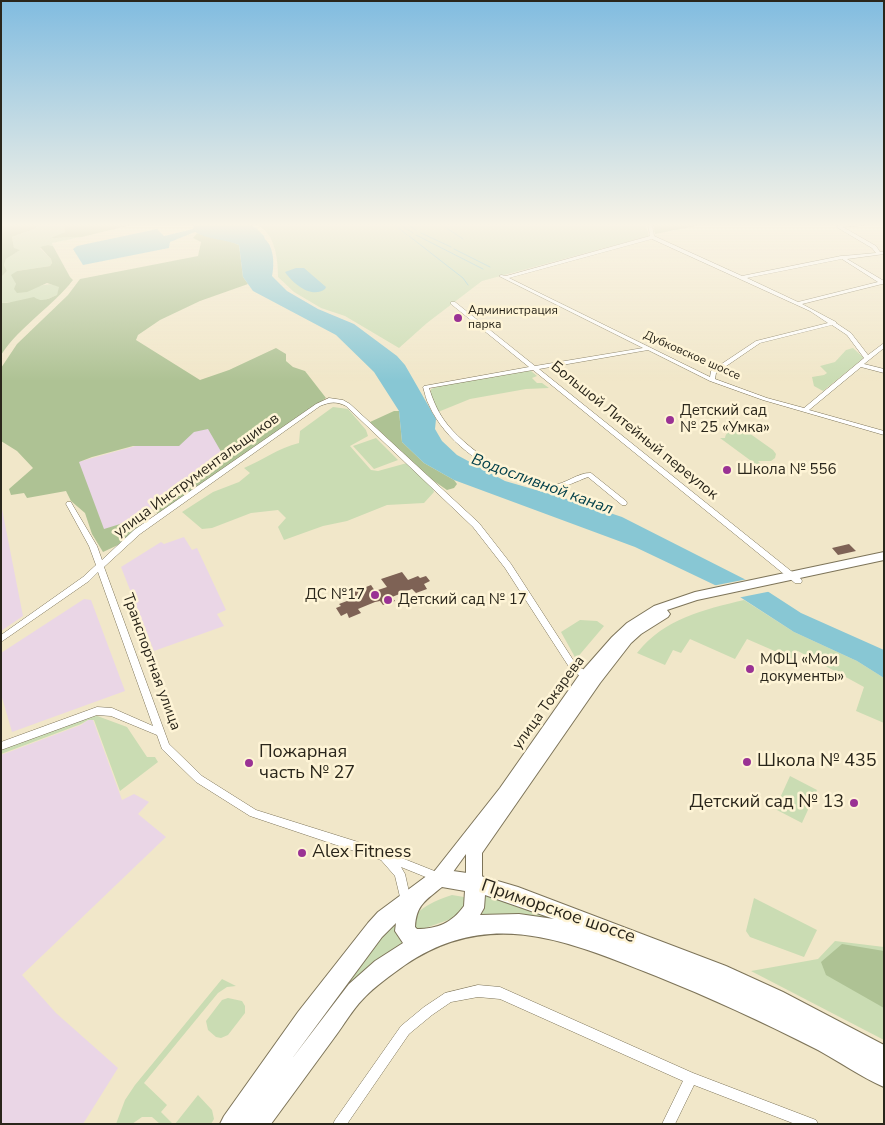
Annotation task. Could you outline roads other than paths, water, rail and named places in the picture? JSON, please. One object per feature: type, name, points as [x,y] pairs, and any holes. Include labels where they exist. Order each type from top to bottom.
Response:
[{"type":"highway","name":"Приморское шоссе","points":[[439,878],[474,883],[518,896],[726,976],[776,999],[884,1057]]},
{"type":"highway","points":[[232,1124],[309,1016],[375,930],[439,878]]},
{"type":"highway","points":[[454,929],[471,916],[475,909],[474,883]]},
{"type":"highway","points":[[411,899],[406,915],[405,931],[412,939],[429,939]]},
{"type":"highway","name":"Приморское шоссе","points":[[257,1124],[356,991],[385,965],[429,939],[454,929],[484,923],[506,922],[559,929],[583,937],[730,995],[827,1043],[884,1076]]},
{"type":"main road","points":[[795,578],[884,556]]},
{"type":"main road","points":[[795,578],[884,562]]},
{"type":"main road","name":"улица Токарева","points":[[439,878],[506,792],[591,677],[627,640],[650,622],[680,608],[723,593],[795,578]]},
{"type":"main road","name":"улица Токарева","points":[[474,883],[474,851],[591,677]]},
{"type":"street","name":"Дубковское шоссе","points":[[505,276],[503,277],[712,380],[884,433]]},
{"type":"street","points":[[738,276],[799,303],[834,323],[848,334],[868,358]]},
{"type":"street","points":[[741,278],[748,276]]},
{"type":"street","points":[[799,303],[883,282]]},
{"type":"street","name":"Большой Литейный переулок","points":[[453,303],[795,578]]},
{"type":"street","points":[[712,380],[713,372],[758,342],[834,323]]},
{"type":"street","points":[[805,410],[884,345]]},
{"type":"street","points":[[624,503],[589,474],[551,488],[528,481],[492,465],[467,449],[452,434],[429,400],[426,387],[647,349]]},
{"type":"street","points":[[860,365],[884,371]]},
{"type":"street","name":"улица Инструментальщиков","points":[[1,639],[101,567],[138,532],[280,431],[329,400],[341,401],[348,405],[476,525],[508,566],[574,668],[591,677]]},
{"type":"street","name":"Транспортная улица","points":[[69,504],[93,546],[166,746],[194,774],[212,788],[253,813],[379,854],[439,878]]},
{"type":"street","points":[[1,746],[98,711],[112,712],[161,733]]},
{"type":"street","name":"Транспортная улица","points":[[379,854],[394,866],[400,874],[411,899]]},
{"type":"street","points":[[339,1124],[405,1030],[450,997],[478,991],[500,993],[691,1078],[812,1124]]},
{"type":"street","points":[[668,1124],[691,1078]]},
{"type":"water","points":[[272,276],[287,291],[318,309],[354,324],[397,356],[405,365],[436,419],[435,429],[442,441],[457,455],[505,481],[622,517],[764,589],[801,613],[884,650],[884,678],[857,661],[794,632],[740,597],[635,547],[454,480],[424,463],[402,442],[399,411],[374,372],[336,335],[253,291],[243,277]]},
{"type":"water","points":[[289,276],[314,276],[326,287],[320,292],[314,292],[303,289]]},
{"type":"waterway","points":[[461,276],[468,285]]},
{"type":"place","name":"Администрация парка","points":[[458,318]]},
{"type":"place","name":"Детский сад № 25 «Умка»","points":[[670,420]]},
{"type":"place","name":"Школа № 556","points":[[727,470]]},
{"type":"place","name":"ДС №17","points":[[375,595]]},
{"type":"place","name":"Детский сад № 17","points":[[388,600]]},
{"type":"place","name":"МФЦ «Мои документы»","points":[[750,669]]},
{"type":"place","name":"Школа № 435","points":[[747,762]]},
{"type":"place","name":"Пожарная часть № 27","points":[[249,763]]},
{"type":"place","name":"Детский сад № 13","points":[[854,803]]},
{"type":"place","name":"Alex Fitness","points":[[302,853]]},
{"type":"water label","name":"Водосливной канал","points":[[542,485]]}]
